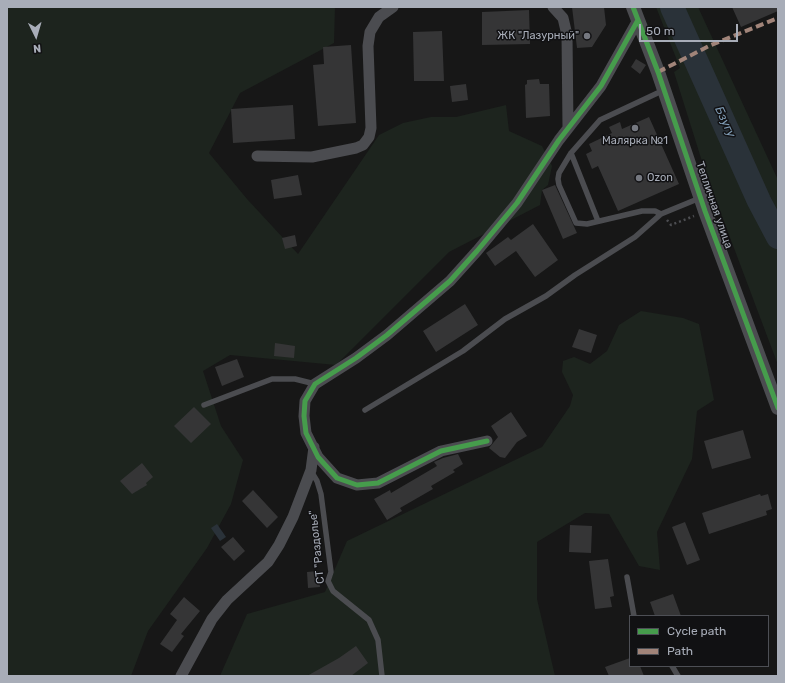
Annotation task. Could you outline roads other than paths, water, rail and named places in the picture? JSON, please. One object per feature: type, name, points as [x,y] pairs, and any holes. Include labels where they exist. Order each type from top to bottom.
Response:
[{"type":"street","points":[[257,156],[312,157],[356,148],[363,145],[369,137],[371,128],[368,46],[370,32],[378,17],[393,7]]},
{"type":"street","points":[[553,7],[563,18],[567,35],[568,128]]},
{"type":"street","points":[[487,441],[441,451],[378,483],[357,485],[336,478],[318,457],[306,433],[304,416],[306,401],[315,384],[356,358],[387,335],[450,281],[517,203],[568,128],[601,86],[636,13]]},
{"type":"street","name":"Тепличная улица","points":[[636,13],[665,90],[700,198],[778,408]]},
{"type":"street","points":[[181,676],[212,619],[227,600],[268,562],[279,545],[293,517],[311,470],[314,447]]},
{"type":"lane","points":[[661,214],[655,211],[642,211],[586,224],[576,223],[559,185],[559,173],[570,153],[600,120],[665,90]]},
{"type":"lane","points":[[570,153],[598,221]]},
{"type":"lane","points":[[365,410],[463,351],[505,319],[546,296],[575,275],[635,237],[661,214],[700,198]]},
{"type":"lane","points":[[204,406],[272,380],[295,379],[315,384]]},
{"type":"lane","name":"СТ \"Раздолье\"","points":[[311,470],[317,481],[321,494],[330,572],[328,581],[333,591],[369,620],[378,640],[382,676]]},
{"type":"lane","points":[[627,577],[634,615]]},
{"type":"lane","points":[[673,667],[678,676]]},
{"type":"waterway","name":"Бзугу","points":[[672,7],[759,201],[778,237]]},
{"type":"place","name":"ЖК \"Лазурный\"","points":[[587,36]]},
{"type":"place","name":"Малярка №1","points":[[635,128]]},
{"type":"place","name":"Ozon","points":[[639,178]]}]
